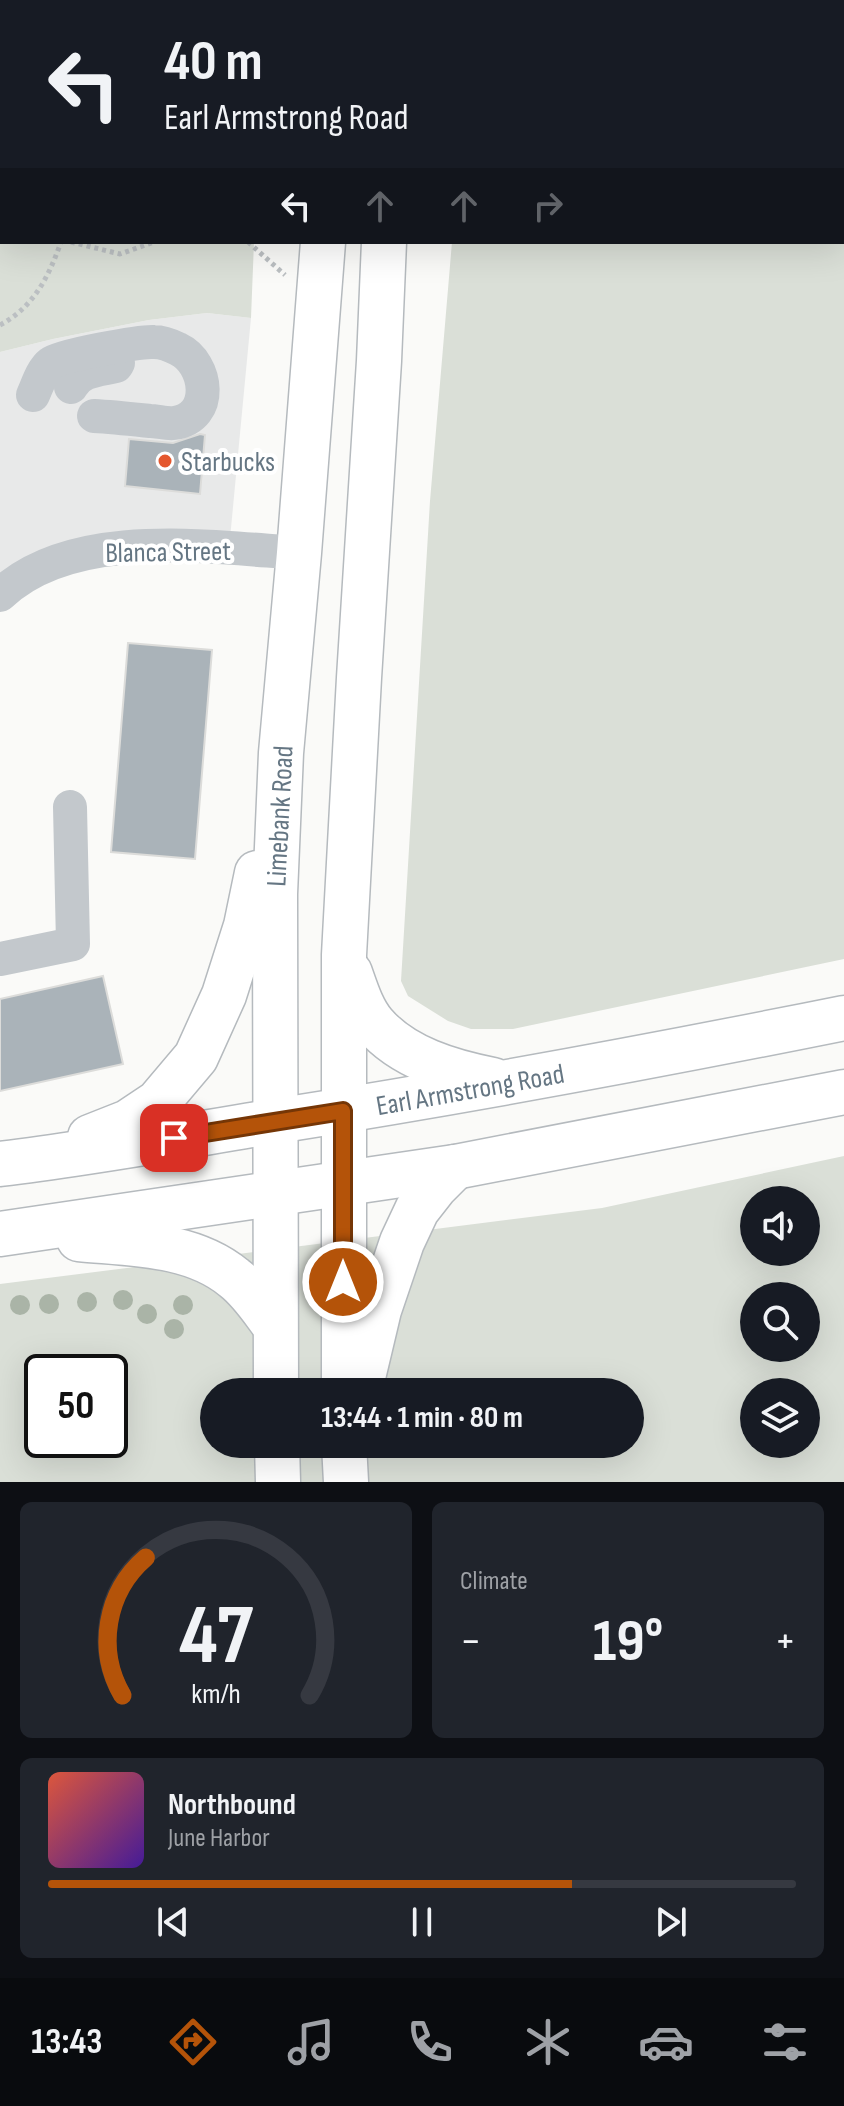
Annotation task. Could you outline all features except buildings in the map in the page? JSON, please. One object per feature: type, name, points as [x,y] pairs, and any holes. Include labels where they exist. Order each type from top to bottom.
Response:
[{"type":"main road","name":"Limebank Road","points":[[276,1378],[275,894],[281,753],[323,244]]},
{"type":"main road","points":[[344,1378],[344,955],[384,244]]},
{"type":"main road","points":[[12,1163],[128,1122],[158,1102],[196,1057],[224,995],[246,926],[281,753]]},
{"type":"main road","points":[[344,955],[361,1004],[373,1024],[394,1043],[447,1069],[507,1083]]},
{"type":"main road","name":"Earl Armstrong Road","points":[[12,1163],[507,1083],[844,1018]]},
{"type":"main road","points":[[3,1233],[455,1167],[844,1092]]},
{"type":"main road","points":[[362,1378],[379,1310],[402,1242],[417,1210],[455,1167]]},
{"type":"main road","points":[[3,1233],[133,1244],[197,1257],[233,1276],[253,1295],[275,1326]]},
{"type":"main road","points":[[277,1458],[278,1482]]},
{"type":"lane","points":[[33,395],[52,361],[71,355],[155,342],[180,350],[196,365],[203,379],[198,410],[189,418],[174,423],[94,416]]},
{"type":"lane","points":[[71,387],[76,378],[116,366],[123,359],[128,346]]},
{"type":"lane","name":"Blanca Street","points":[[0,595],[11,584],[33,571],[60,560],[104,549],[212,548],[299,553]]},
{"type":"lane","points":[[0,959],[73,944],[70,807]]},
{"type":"path","points":[[0,325],[18,314],[39,290],[60,244]]},
{"type":"path","points":[[79,244],[120,254],[148,244]]},
{"type":"path","points":[[250,244],[285,275]]},
{"type":"shaded area","points":[[0,244],[254,244],[251,318],[207,313],[149,320],[0,352]]},
{"type":"shaded area","points":[[452,244],[844,244],[844,959],[513,1029],[471,1029],[448,1021],[408,996],[401,981],[430,501]]},
{"type":"shaded area","points":[[207,313],[251,318],[229,549],[162,547],[0,595],[0,352],[149,320]]},
{"type":"shaded area","points":[[844,1156],[844,1482],[0,1482],[0,1284],[602,1208]]},
{"type":"place","name":"Starbucks","points":[[165,461]]},
{"type":"route","points":[[174,1138],[343,1111],[343,1282]]}]
